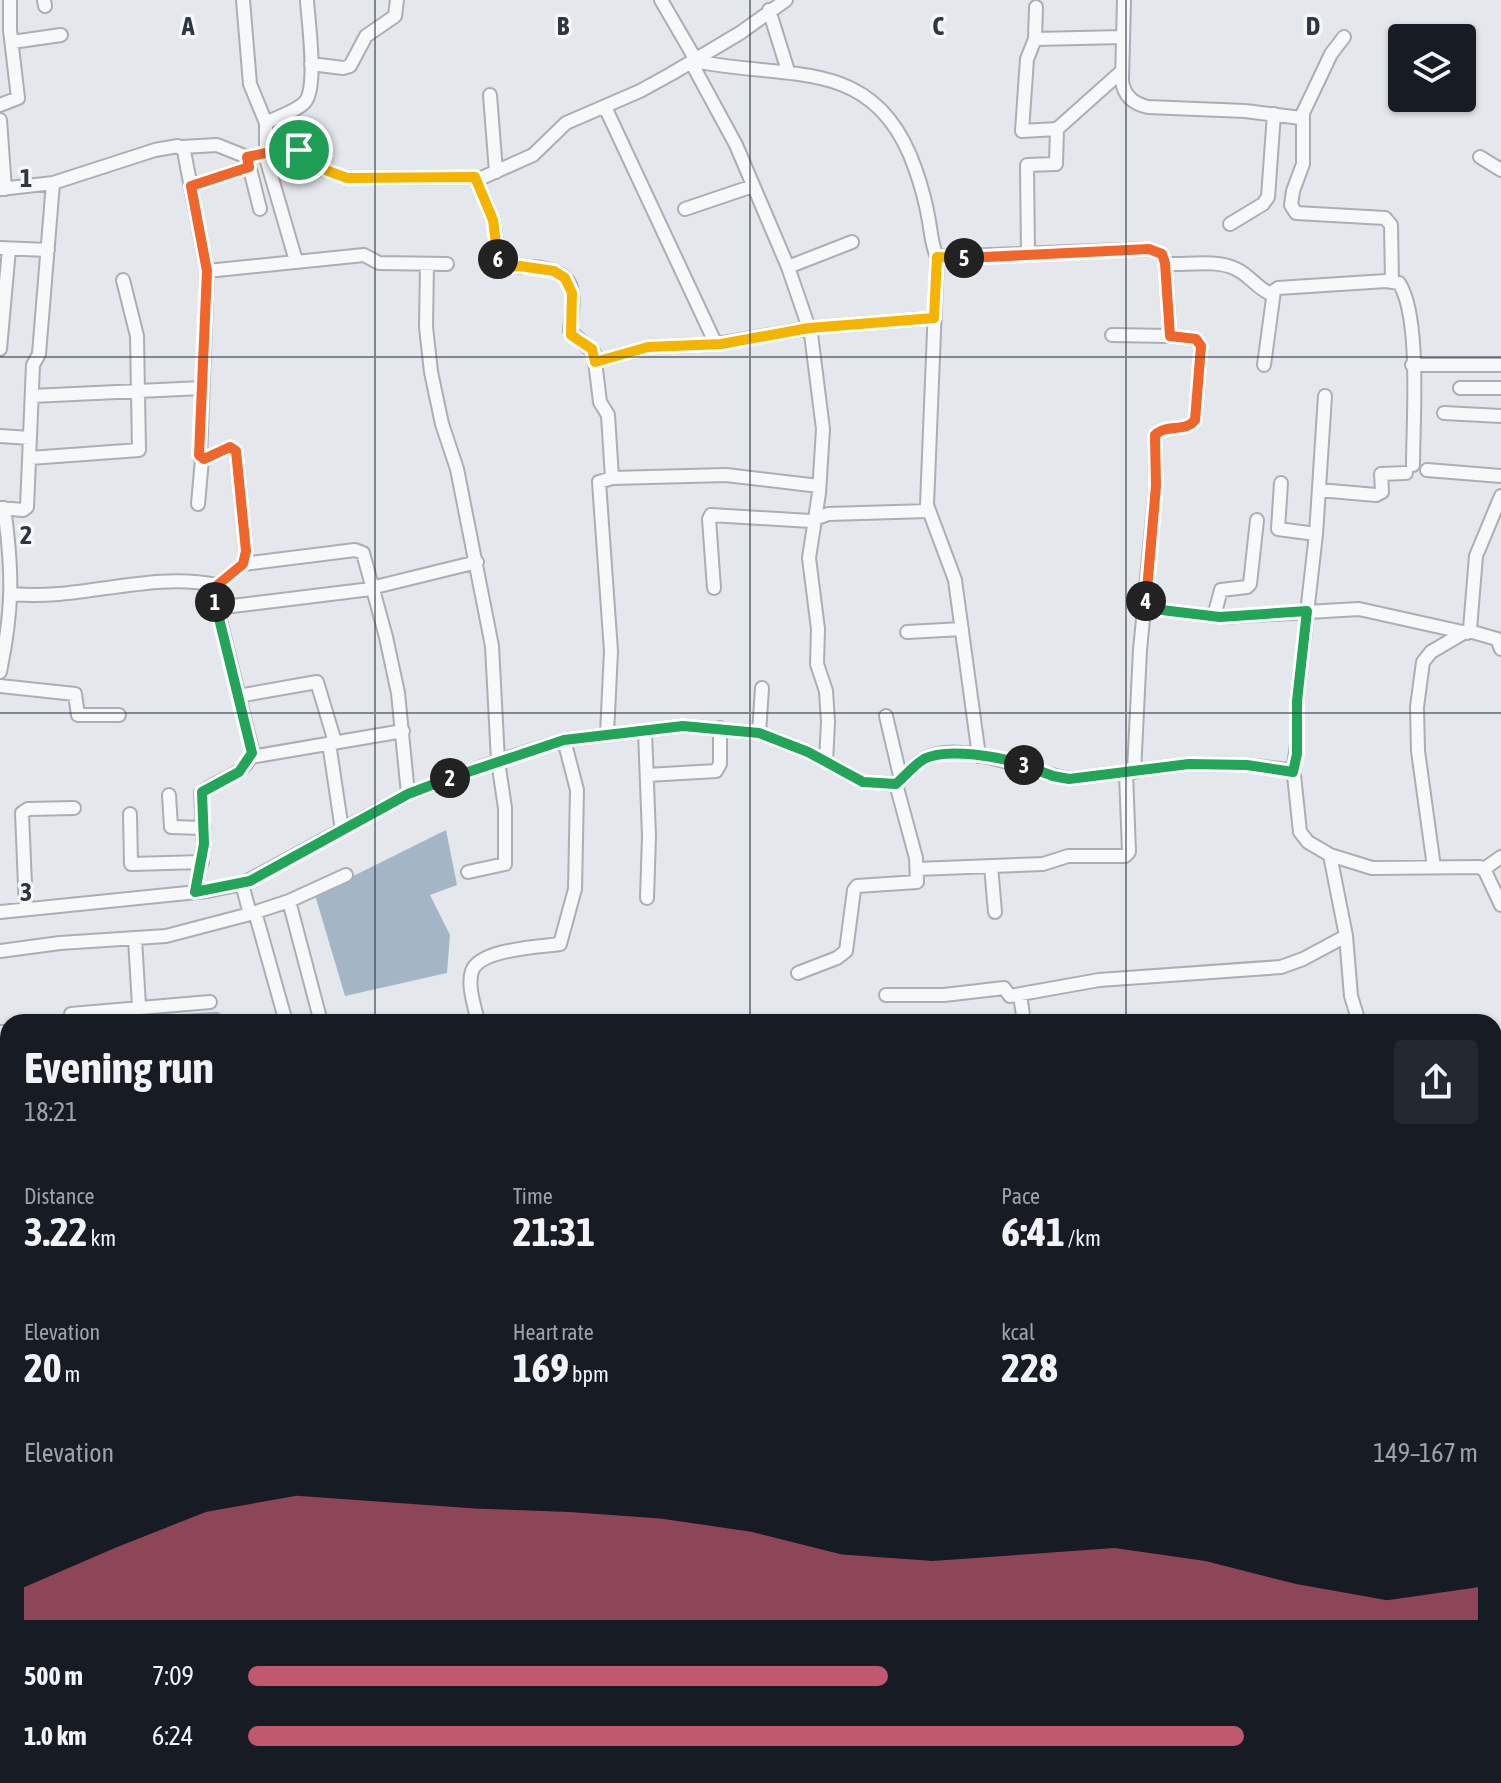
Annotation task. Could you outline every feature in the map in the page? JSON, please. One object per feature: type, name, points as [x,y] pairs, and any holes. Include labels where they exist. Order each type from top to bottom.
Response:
[{"type":"street","points":[[1,104],[18,98],[10,0]]},
{"type":"street","points":[[243,0],[248,76],[266,123],[265,153],[296,261]]},
{"type":"street","points":[[266,123],[306,100],[311,64],[307,0]]},
{"type":"street","points":[[311,64],[350,66],[366,36],[395,16],[397,0]]},
{"type":"street","points":[[661,0],[736,145],[788,267],[809,328],[823,429],[809,558],[818,629],[817,664],[825,687],[829,729],[826,762]]},
{"type":"street","points":[[191,186],[265,153],[289,148],[296,149],[328,171],[347,178],[467,176],[477,180],[533,155],[570,120],[605,107],[693,60],[740,33],[786,0]]},
{"type":"street","points":[[1124,0],[1123,88],[1129,98],[1139,105],[1301,118]]},
{"type":"street","points":[[1036,7],[1035,39],[1027,59],[1022,131],[1057,129],[1122,71]]},
{"type":"street","points":[[769,10],[788,71]]},
{"type":"street","points":[[12,42],[61,35]]},
{"type":"street","points":[[1035,39],[1123,37]]},
{"type":"street","points":[[1344,37],[1331,54],[1301,118],[1303,164],[1293,191],[1291,208],[1296,213],[1385,218],[1391,225],[1392,281]]},
{"type":"street","points":[[693,60],[788,71],[822,77],[845,86],[865,97],[891,120],[915,168],[937,257],[928,511],[951,567],[979,756]]},
{"type":"street","points":[[490,95],[496,172]]},
{"type":"street","points":[[605,107],[718,344]]},
{"type":"street","points":[[1230,224],[1263,204],[1268,197],[1274,114]]},
{"type":"street","points":[[0,120],[2,189],[53,183],[155,150],[217,145],[248,162],[260,209]]},
{"type":"street","points":[[1028,255],[1027,165],[1056,164],[1057,129]]},
{"type":"street","points":[[182,147],[207,271],[198,504]]},
{"type":"street","points":[[1480,157],[1501,170]]},
{"type":"street","points":[[477,180],[493,220],[502,268],[520,266],[554,271],[565,278],[572,293],[570,331],[574,338],[592,349],[600,402],[608,415],[612,478]]},
{"type":"street","points":[[0,672],[4,626],[12,594],[11,554],[2,508],[25,509],[33,365],[39,354],[53,183]]},
{"type":"street","points":[[685,209],[753,186]]},
{"type":"street","points":[[788,267],[852,242]]},
{"type":"street","points":[[0,349],[4,248],[48,250]]},
{"type":"street","points":[[937,257],[1149,249],[1162,254],[1165,264],[1170,336]]},
{"type":"street","points":[[207,271],[364,255],[379,263],[447,264]]},
{"type":"street","points":[[427,264],[426,327],[431,372],[442,424],[453,453],[492,646],[498,761],[505,801],[505,864],[468,872]]},
{"type":"street","points":[[1165,264],[1229,266],[1273,295]]},
{"type":"street","points":[[30,458],[139,450],[137,336],[123,280]]},
{"type":"street","points":[[1264,365],[1273,295],[1278,288],[1399,283],[1408,301],[1413,334],[1409,469],[1381,474],[1382,492],[1376,495],[1319,490]]},
{"type":"street","points":[[595,362],[648,347],[718,344],[809,328],[934,318]]},
{"type":"street","points":[[917,869],[1043,864],[1065,856],[1128,854],[1130,773],[1156,486],[1155,435],[1163,429],[1188,427],[1196,417],[1200,344],[1196,339],[1170,336],[1112,335]]},
{"type":"street","points":[[1412,365],[1501,365]]},
{"type":"street","points":[[32,396],[202,388]]},
{"type":"street","points":[[1460,388],[1501,388]]},
{"type":"street","points":[[1325,396],[1316,534],[1297,701],[1297,754],[1293,772],[1300,832],[1308,842],[1330,855],[1372,868],[1396,870],[1476,866],[1484,869],[1501,905]]},
{"type":"street","points":[[1444,413],[1501,416]]},
{"type":"street","points":[[0,436],[30,438]]},
{"type":"street","points":[[202,459],[230,447],[236,451],[246,551],[243,564]]},
{"type":"street","points":[[1427,470],[1501,476]]},
{"type":"street","points":[[607,734],[611,651],[600,481],[612,478],[726,475],[819,486]]},
{"type":"street","points":[[1281,483],[1278,529],[1316,534]]},
{"type":"street","points":[[1468,632],[1476,556],[1501,496]]},
{"type":"street","points":[[714,588],[711,515],[815,519],[828,514],[928,511]]},
{"type":"street","points":[[1214,616],[1219,591],[1250,584],[1257,520]]},
{"type":"street","points":[[251,757],[216,608],[214,592],[217,585],[243,564],[359,551],[365,557],[386,637],[403,731],[408,794]]},
{"type":"street","points":[[216,608],[371,588],[477,562]]},
{"type":"street","points":[[12,594],[40,597],[87,590],[196,582],[217,585]]},
{"type":"street","points":[[1145,608],[1214,616],[1359,609],[1497,639],[1501,649]]},
{"type":"street","points":[[907,632],[962,629]]},
{"type":"street","points":[[1434,867],[1418,751],[1417,707],[1423,662],[1431,652],[1468,632]]},
{"type":"street","points":[[238,696],[317,682],[332,742],[342,830]]},
{"type":"street","points":[[0,686],[75,694],[78,715],[119,715]]},
{"type":"street","points":[[759,733],[762,688]]},
{"type":"street","points":[[798,973],[837,958],[846,951],[857,886],[915,883],[917,869],[886,716]]},
{"type":"street","points":[[0,912],[195,892],[242,884],[408,794],[564,740],[670,727],[759,733],[808,752],[863,782],[898,782],[928,757],[950,754],[1013,761],[1069,779],[1189,764],[1247,765],[1293,772]]},
{"type":"street","points":[[647,775],[716,771],[720,764],[720,728]]},
{"type":"street","points":[[195,892],[202,862],[202,792],[239,772],[251,757],[403,731]]},
{"type":"street","points":[[645,731],[647,898]]},
{"type":"street","points":[[477,1014],[471,982],[472,970],[481,959],[497,953],[560,944],[575,889],[577,790],[564,740]]},
{"type":"street","points":[[169,795],[171,827],[204,828]]},
{"type":"street","points":[[26,909],[22,813],[28,809],[74,808]]},
{"type":"street","points":[[130,814],[131,864],[202,862]]},
{"type":"street","points":[[1330,855],[1346,936],[1350,990],[1357,1014]]},
{"type":"street","points":[[1484,869],[1501,857]]},
{"type":"street","points":[[991,866],[995,912]]},
{"type":"street","points":[[0,951],[60,943],[166,936],[289,901],[346,875]]},
{"type":"street","points":[[242,884],[284,1014]]},
{"type":"street","points":[[289,901],[319,1014]]},
{"type":"street","points":[[886,995],[944,995],[1004,988],[1009,996],[1099,980],[1281,967],[1316,953],[1346,936]]},
{"type":"street","points":[[135,939],[139,1014]]},
{"type":"street","points":[[1020,995],[1023,1014]]},
{"type":"street","points":[[71,1014],[210,1002]]},
{"type":"water","points":[[446,830],[457,885],[430,895],[450,935],[447,973],[345,996],[315,895]]},
{"type":"route","points":[[289,148],[299,150],[328,171],[347,178],[475,177],[493,220],[499,264],[502,268],[520,266],[554,271],[565,278],[572,293],[571,335],[592,349],[595,362],[648,347],[721,344],[809,328],[934,318],[937,257],[1159,251],[1165,263],[1170,336],[1196,339],[1201,346],[1195,420],[1188,427],[1163,429],[1155,435],[1156,486],[1145,608],[1220,617],[1307,611],[1297,701],[1297,754],[1293,772],[1247,765],[1189,764],[1069,779],[1013,761],[950,754],[922,760],[896,784],[871,784],[808,752],[759,733],[670,727],[564,740],[434,783],[408,794],[250,881],[195,892],[204,844],[202,792],[239,772],[252,750],[214,596],[217,585],[243,564],[246,551],[236,451],[230,447],[204,459],[199,455],[207,271],[191,186],[249,167],[247,157],[289,148]]}]
